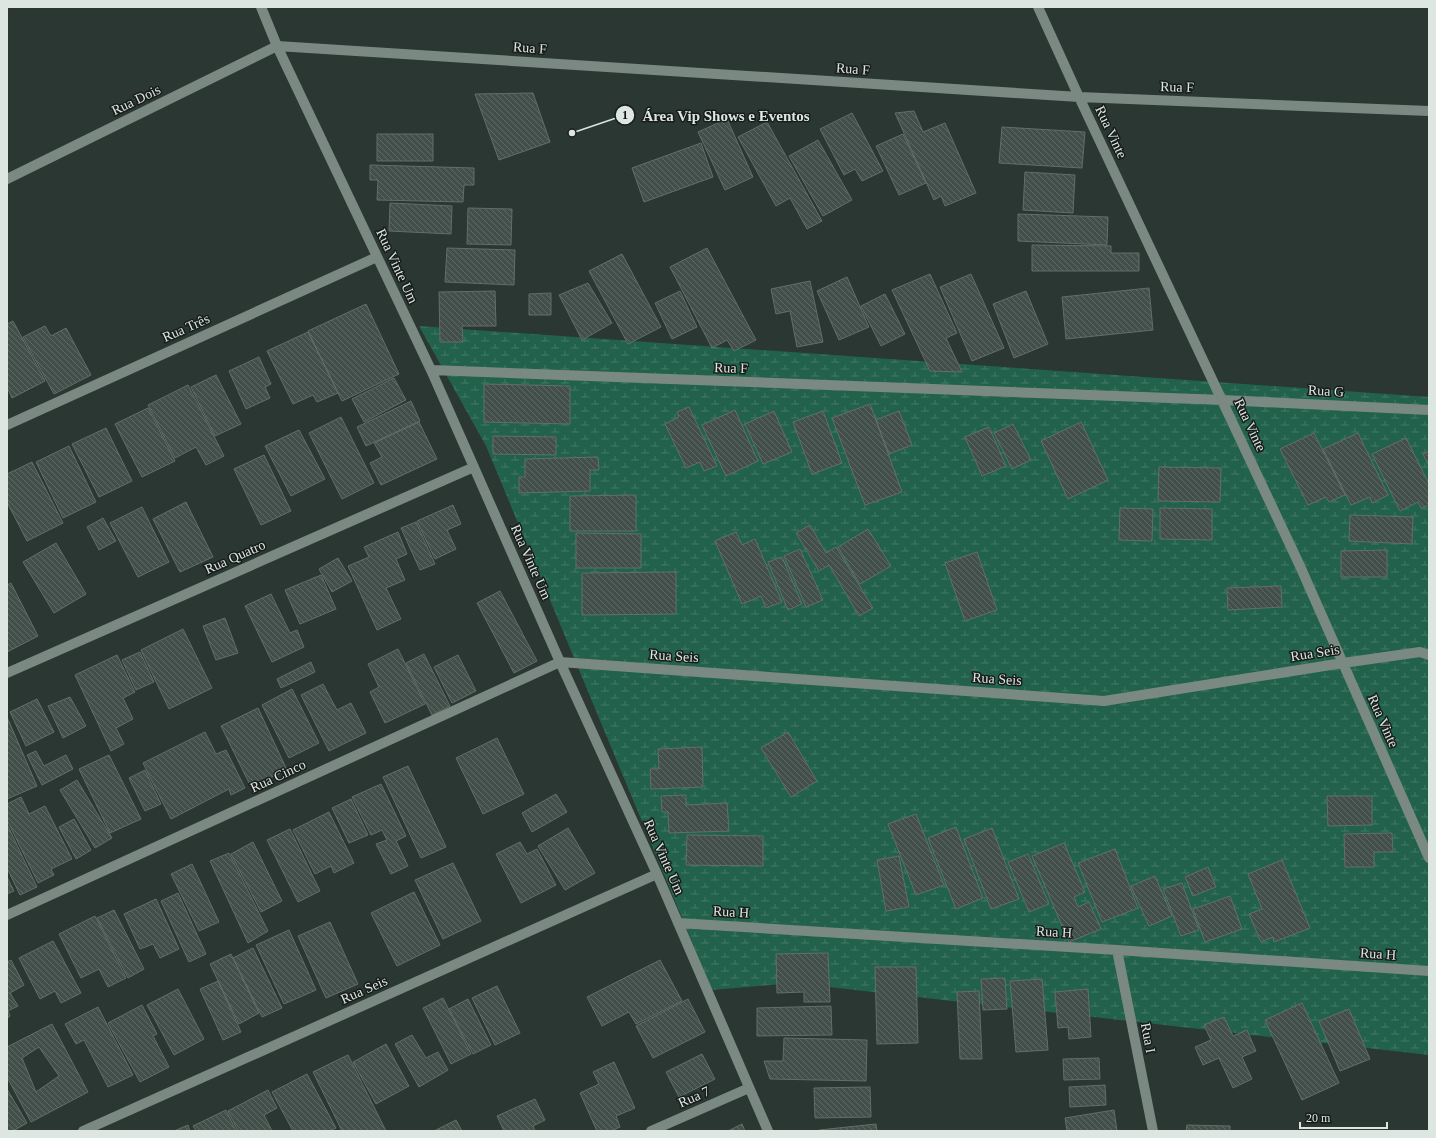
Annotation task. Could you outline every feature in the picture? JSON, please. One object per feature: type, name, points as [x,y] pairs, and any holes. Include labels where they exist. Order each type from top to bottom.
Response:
[{"type":"street","name":"Rua Vinte Um","points":[[261,7],[276,46],[431,370],[560,662],[657,874],[768,1131]]},
{"type":"street","name":"Rua Vinte","points":[[1038,7],[1300,566],[1429,858]]},
{"type":"street","name":"Rua F","points":[[276,46],[1079,97],[1429,112]]},
{"type":"street","name":"Rua Dois","points":[[7,179],[276,46]]},
{"type":"street","name":"Rua Três","points":[[7,425],[377,257]]},
{"type":"street","name":"Rua F","points":[[431,370],[1223,400]]},
{"type":"street","name":"Rua G","points":[[1223,400],[1429,410]]},
{"type":"street","name":"Rua Quatro","points":[[7,673],[474,467]]},
{"type":"street","name":"Rua Seis","points":[[560,662],[1104,701],[1420,652],[1429,655]]},
{"type":"street","name":"Rua Cinco","points":[[7,915],[560,662]]},
{"type":"street","name":"Rua Seis","points":[[83,1131],[657,874]]},
{"type":"street","name":"Rua H","points":[[678,923],[1429,971]]},
{"type":"street","name":"Rua I","points":[[1117,950],[1153,1131]]},
{"type":"street","name":"Rua 7","points":[[651,1131],[749,1088]]},
{"type":"green space","points":[[419,326],[1429,397],[1429,1055],[794,983],[712,990],[486,446]]},
{"type":"building","points":[[533,93],[550,142],[499,160],[475,94]]},
{"type":"building","points":[[914,111],[923,132],[945,123],[976,193],[945,206],[941,196],[934,200],[895,113]]},
{"type":"building","points":[[852,113],[883,171],[862,181],[855,169],[844,175],[820,129]]},
{"type":"building","points":[[727,119],[753,177],[725,190],[698,132]]},
{"type":"building","points":[[767,122],[822,221],[807,229],[790,198],[776,206],[738,137]]},
{"type":"building","points":[[1002,127],[1085,132],[1082,168],[999,163]]},
{"type":"building","points":[[377,134],[433,134],[433,161],[377,161]]},
{"type":"building","points":[[903,134],[926,183],[899,195],[876,146]]},
{"type":"building","points":[[818,140],[852,200],[823,216],[789,156]]},
{"type":"building","points":[[701,143],[713,177],[644,202],[632,168]]},
{"type":"building","points":[[370,165],[474,168],[474,185],[464,185],[463,202],[377,200],[378,180],[370,180]]},
{"type":"building","points":[[1025,172],[1075,175],[1073,213],[1023,210]]},
{"type":"building","points":[[390,203],[452,206],[451,234],[389,231]]},
{"type":"building","points":[[468,208],[512,209],[511,245],[467,244]]},
{"type":"building","points":[[1018,214],[1108,217],[1107,245],[1018,241]]},
{"type":"building","points":[[1032,245],[1111,246],[1111,253],[1139,253],[1139,271],[1032,271]]},
{"type":"building","points":[[447,248],[515,250],[514,285],[445,282]]},
{"type":"building","points":[[707,248],[756,340],[734,351],[727,340],[712,348],[670,267]]},
{"type":"building","points":[[622,254],[661,327],[628,344],[589,271]]},
{"type":"building","points":[[930,274],[957,333],[946,338],[962,372],[930,371],[892,290]]},
{"type":"building","points":[[971,274],[1004,348],[972,361],[940,287]]},
{"type":"building","points":[[847,277],[869,327],[839,340],[817,291]]},
{"type":"building","points":[[810,281],[823,342],[797,347],[790,311],[776,314],[771,289]]},
{"type":"building","points":[[588,283],[612,323],[582,340],[559,295]]},
{"type":"building","points":[[1149,288],[1153,330],[1066,339],[1062,297]]},
{"type":"building","points":[[495,291],[496,326],[462,326],[463,342],[440,342],[439,292]]},
{"type":"building","points":[[680,291],[697,327],[672,339],[655,303]]},
{"type":"building","points":[[1026,291],[1048,344],[1014,358],[993,304]]},
{"type":"building","points":[[551,293],[551,315],[529,315],[529,294]]},
{"type":"building","points":[[885,294],[905,334],[881,346],[861,306]]},
{"type":"building","points":[[366,304],[399,374],[342,401],[308,331]]},
{"type":"building","points":[[13,321],[45,381],[12,398],[7,387],[7,324]]},
{"type":"building","points":[[45,326],[51,336],[66,328],[91,375],[54,394],[23,337]]},
{"type":"building","points":[[308,332],[338,393],[317,402],[313,395],[293,404],[267,351]]},
{"type":"building","points":[[259,357],[271,384],[265,387],[270,398],[246,409],[229,371]]},
{"type":"building","points":[[216,375],[241,424],[215,436],[191,387]]},
{"type":"building","points":[[394,378],[406,400],[364,422],[352,399]]},
{"type":"building","points":[[484,384],[570,386],[570,424],[484,422]]},
{"type":"building","points":[[188,385],[224,456],[206,465],[196,447],[175,458],[148,405]]},
{"type":"building","points":[[411,401],[420,421],[366,446],[357,427]]},
{"type":"building","points":[[870,404],[902,492],[865,505],[832,418]]},
{"type":"building","points":[[689,407],[717,466],[704,471],[700,462],[686,468],[665,424],[679,417],[677,412]]},
{"type":"building","points":[[148,408],[175,461],[142,477],[115,424]]},
{"type":"building","points":[[735,410],[758,461],[726,476],[702,425]]},
{"type":"building","points":[[774,411],[792,452],[763,464],[745,424]]},
{"type":"building","points":[[823,411],[842,463],[812,474],[793,422]]},
{"type":"building","points":[[899,411],[912,445],[889,454],[876,420]]},
{"type":"building","points":[[341,417],[374,483],[342,499],[309,433]]},
{"type":"building","points":[[419,422],[437,459],[381,485],[370,463],[382,457],[374,443]]},
{"type":"building","points":[[1081,422],[1108,480],[1068,499],[1041,441]]},
{"type":"building","points":[[1013,424],[1031,460],[1012,469],[994,433]]},
{"type":"building","points":[[989,427],[1006,466],[982,476],[965,437]]},
{"type":"building","points":[[106,428],[132,481],[99,497],[72,444]]},
{"type":"building","points":[[299,430],[325,479],[291,496],[265,446]]},
{"type":"building","points":[[1314,433],[1345,495],[1329,502],[1326,497],[1308,505],[1280,449]]},
{"type":"building","points":[[1358,433],[1388,495],[1372,503],[1370,497],[1351,505],[1323,449]]},
{"type":"building","points":[[493,436],[556,437],[556,455],[493,454]]},
{"type":"building","points":[[1406,438],[1429,484],[1429,505],[1421,508],[1418,502],[1400,511],[1372,454]]},
{"type":"building","points":[[69,446],[96,502],[63,518],[36,462]]},
{"type":"building","points":[[1429,451],[1429,466],[1423,454]]},
{"type":"building","points":[[264,455],[291,511],[261,525],[234,469]]},
{"type":"building","points":[[598,457],[599,470],[590,470],[590,491],[519,493],[519,477],[525,477],[525,459]]},
{"type":"building","points":[[32,462],[63,523],[27,541],[7,502],[7,474]]},
{"type":"building","points":[[1159,467],[1221,468],[1220,502],[1158,501]]},
{"type":"building","points":[[636,495],[636,531],[570,531],[570,496]]},
{"type":"building","points":[[186,502],[213,557],[180,572],[153,519]]},
{"type":"building","points":[[453,505],[461,524],[447,530],[456,549],[435,559],[417,521]]},
{"type":"building","points":[[142,507],[169,562],[138,577],[110,523]]},
{"type":"building","points":[[1120,508],[1153,509],[1152,541],[1119,540]]},
{"type":"building","points":[[1160,508],[1212,509],[1212,540],[1160,539]]},
{"type":"building","points":[[1350,515],[1413,517],[1412,544],[1349,541]]},
{"type":"building","points":[[103,518],[116,541],[99,550],[87,527]]},
{"type":"building","points":[[416,522],[435,564],[420,570],[401,528]]},
{"type":"building","points":[[810,525],[826,553],[836,547],[873,608],[859,616],[829,565],[819,571],[796,533]]},
{"type":"building","points":[[868,529],[891,566],[860,584],[838,547]]},
{"type":"building","points":[[398,532],[407,554],[396,559],[405,580],[386,588],[401,619],[377,630],[348,566],[369,557],[364,547]]},
{"type":"building","points":[[736,532],[742,545],[755,539],[782,602],[766,608],[761,596],[742,604],[715,541]]},
{"type":"building","points":[[576,533],[641,534],[641,568],[576,568]]},
{"type":"building","points":[[56,543],[86,594],[54,613],[23,562]]},
{"type":"building","points":[[800,549],[823,600],[806,607],[784,556]]},
{"type":"building","points":[[1387,550],[1387,577],[1341,577],[1341,551]]},
{"type":"building","points":[[977,552],[997,610],[965,621],[945,563]]},
{"type":"building","points":[[782,557],[802,604],[788,610],[768,562]]},
{"type":"building","points":[[338,558],[352,581],[332,592],[319,569]]},
{"type":"building","points":[[676,572],[676,614],[582,615],[582,573]]},
{"type":"building","points":[[321,575],[336,609],[300,624],[285,590]]},
{"type":"building","points":[[11,583],[38,636],[7,652],[7,585]]},
{"type":"building","points":[[1281,586],[1282,607],[1228,610],[1227,588]]},
{"type":"building","points":[[500,591],[537,661],[514,673],[477,603]]},
{"type":"building","points":[[271,594],[290,633],[297,630],[304,647],[272,662],[245,606]]},
{"type":"building","points":[[225,618],[238,653],[216,660],[203,626]]},
{"type":"building","points":[[183,629],[212,688],[169,709],[141,650]]},
{"type":"building","points":[[398,649],[425,704],[385,723],[370,692],[379,687],[368,664]]},
{"type":"building","points":[[140,652],[154,682],[136,690],[122,660]]},
{"type":"building","points":[[424,654],[450,706],[432,715],[406,663]]},
{"type":"building","points":[[117,655],[135,692],[123,698],[133,719],[116,728],[124,744],[111,751],[75,675]]},
{"type":"building","points":[[458,655],[476,691],[452,703],[434,667]]},
{"type":"building","points":[[311,662],[315,672],[281,688],[277,679]]},
{"type":"building","points":[[323,684],[337,710],[351,703],[366,733],[329,751],[301,695]]},
{"type":"building","points":[[292,689],[319,743],[289,758],[262,705]]},
{"type":"building","points":[[70,697],[86,726],[63,738],[48,706]]},
{"type":"building","points":[[37,699],[54,732],[26,746],[10,712]]},
{"type":"building","points":[[258,708],[287,770],[251,787],[221,726]]},
{"type":"building","points":[[7,717],[37,786],[7,799]]},
{"type":"building","points":[[205,732],[216,754],[226,750],[245,788],[231,795],[229,789],[171,819],[143,763]]},
{"type":"building","points":[[788,732],[817,781],[791,797],[761,748]]},
{"type":"building","points":[[497,738],[524,794],[483,814],[456,758]]},
{"type":"building","points":[[702,747],[703,787],[651,789],[650,769],[659,769],[658,749]]},
{"type":"building","points":[[36,751],[44,766],[66,755],[73,769],[42,785],[27,755]]},
{"type":"building","points":[[109,755],[141,819],[110,833],[79,769]]},
{"type":"building","points":[[408,766],[446,847],[421,858],[383,777]]},
{"type":"building","points":[[145,770],[161,804],[145,811],[129,778]]},
{"type":"building","points":[[77,780],[112,838],[95,848],[60,790]]},
{"type":"building","points":[[381,784],[406,836],[396,841],[408,866],[391,874],[376,844],[387,840],[382,830],[371,835],[352,797]]},
{"type":"building","points":[[556,794],[567,812],[532,832],[522,813]]},
{"type":"building","points":[[686,795],[686,805],[727,803],[729,831],[669,833],[668,812],[662,812],[661,796]]},
{"type":"building","points":[[1327,796],[1372,796],[1372,825],[1328,826]]},
{"type":"building","points":[[21,797],[29,814],[45,806],[72,859],[51,869],[54,875],[38,883],[7,820],[7,804]]},
{"type":"building","points":[[351,799],[368,835],[349,843],[332,808]]},
{"type":"building","points":[[329,812],[354,863],[334,873],[331,866],[315,874],[293,830]]},
{"type":"building","points":[[916,814],[944,885],[916,895],[888,824]]},
{"type":"building","points":[[74,819],[91,850],[76,859],[59,827]]},
{"type":"building","points":[[7,824],[37,887],[20,895],[7,868]]},
{"type":"building","points":[[956,827],[983,898],[956,909],[928,838]]},
{"type":"building","points":[[568,828],[595,873],[565,890],[538,846]]},
{"type":"building","points":[[992,828],[1019,899],[991,909],[964,839]]},
{"type":"building","points":[[290,829],[320,891],[298,902],[267,840]]},
{"type":"building","points":[[1392,833],[1393,852],[1374,852],[1374,867],[1345,867],[1344,834]]},
{"type":"building","points":[[687,835],[763,836],[763,866],[686,865]]},
{"type":"building","points":[[253,842],[282,901],[261,912],[231,854]]},
{"type":"building","points":[[520,842],[527,854],[537,849],[556,885],[521,903],[496,854]]},
{"type":"building","points":[[1064,843],[1085,892],[1074,897],[1078,907],[1089,902],[1101,929],[1069,942],[1032,856]]},
{"type":"building","points":[[1115,849],[1138,908],[1102,922],[1078,863]]},
{"type":"building","points":[[229,853],[268,931],[248,943],[210,861]]},
{"type":"building","points":[[1028,854],[1049,904],[1029,912],[1008,862]]},
{"type":"building","points":[[899,856],[909,907],[886,911],[877,860]]},
{"type":"building","points":[[1282,860],[1310,928],[1274,942],[1273,937],[1261,942],[1249,914],[1262,909],[1248,874]]},
{"type":"building","points":[[453,863],[481,921],[443,939],[415,880]]},
{"type":"building","points":[[192,864],[219,922],[199,931],[171,874]]},
{"type":"building","points":[[1208,867],[1216,887],[1193,896],[1185,877]]},
{"type":"building","points":[[1155,876],[1172,916],[1149,926],[1131,886]]},
{"type":"building","points":[[7,877],[14,891],[7,894]]},
{"type":"building","points":[[1182,883],[1199,930],[1181,936],[1163,889]]},
{"type":"building","points":[[414,892],[440,945],[397,966],[371,913]]},
{"type":"building","points":[[178,893],[206,954],[189,962],[161,901]]},
{"type":"building","points":[[1230,896],[1242,929],[1205,942],[1193,909]]},
{"type":"building","points":[[156,899],[179,949],[160,958],[153,944],[140,949],[124,914]]},
{"type":"building","points":[[114,910],[144,969],[128,978],[97,918]]},
{"type":"building","points":[[95,916],[126,978],[108,987],[99,969],[81,978],[59,934]]},
{"type":"building","points":[[330,922],[358,984],[326,998],[298,936]]},
{"type":"building","points":[[289,930],[316,990],[284,1004],[256,945]]},
{"type":"building","points":[[53,941],[81,993],[61,1003],[55,991],[40,999],[19,958]]},
{"type":"building","points":[[253,948],[282,1008],[262,1017],[233,958]]},
{"type":"building","points":[[828,953],[830,1002],[804,1002],[804,992],[777,993],[776,954]]},
{"type":"building","points":[[231,954],[259,1013],[239,1024],[210,964]]},
{"type":"building","points":[[11,960],[24,985],[10,993],[18,1006],[8,1011],[10,1016],[7,1018],[7,962]]},
{"type":"building","points":[[660,960],[682,1001],[636,1024],[629,1012],[602,1026],[587,997]]},
{"type":"building","points":[[875,967],[916,967],[918,1043],[877,1044]]},
{"type":"building","points":[[1005,978],[1007,1009],[983,1010],[981,979]]},
{"type":"building","points":[[1042,979],[1048,1050],[1016,1052],[1010,981]]},
{"type":"building","points":[[218,981],[241,1032],[223,1040],[200,989]]},
{"type":"building","points":[[497,986],[520,1033],[495,1045],[472,998]]},
{"type":"building","points":[[178,989],[204,1039],[174,1055],[147,1005]]},
{"type":"building","points":[[1088,989],[1091,1037],[1069,1039],[1068,1027],[1058,1028],[1055,992]]},
{"type":"building","points":[[979,991],[982,1059],[960,1059],[957,992]]},
{"type":"building","points":[[443,998],[471,1054],[451,1064],[423,1008]]},
{"type":"building","points":[[468,999],[491,1045],[473,1054],[449,1009]]},
{"type":"building","points":[[688,999],[705,1032],[653,1058],[636,1026]]},
{"type":"building","points":[[1302,1003],[1339,1083],[1302,1100],[1265,1020]]},
{"type":"building","points":[[142,1005],[157,1034],[153,1036],[169,1067],[140,1082],[108,1023]]},
{"type":"building","points":[[831,1006],[832,1035],[757,1036],[757,1008]]},
{"type":"building","points":[[98,1007],[133,1075],[108,1087],[84,1040],[76,1044],[65,1024]]},
{"type":"building","points":[[1349,1009],[1370,1059],[1340,1071],[1319,1021]]},
{"type":"building","points":[[1224,1017],[1233,1036],[1247,1030],[1256,1051],[1242,1057],[1252,1079],[1233,1088],[1219,1058],[1203,1065],[1195,1047],[1211,1040],[1204,1025]]},
{"type":"building","points":[[52,1024],[88,1092],[31,1122],[7,1077],[7,1047]],"holes":[[[39,1047],[59,1076],[36,1092],[22,1058]]]},
{"type":"building","points":[[412,1035],[426,1058],[438,1052],[448,1070],[419,1087],[395,1044]]},
{"type":"building","points":[[784,1038],[867,1040],[866,1081],[770,1079],[764,1061],[783,1061]]},
{"type":"building","points":[[386,1044],[409,1086],[376,1104],[353,1062]]},
{"type":"building","points":[[702,1054],[715,1079],[679,1097],[666,1072]]},
{"type":"building","points":[[348,1055],[386,1131],[342,1131],[313,1072]]},
{"type":"building","points":[[1099,1058],[1100,1079],[1064,1080],[1063,1059]]},
{"type":"building","points":[[614,1062],[635,1108],[616,1116],[620,1127],[611,1131],[597,1131],[580,1093],[599,1084],[593,1072]]},
{"type":"building","points":[[307,1074],[336,1128],[330,1131],[293,1131],[272,1092]]},
{"type":"building","points":[[1105,1085],[1106,1105],[1070,1107],[1069,1087]]},
{"type":"building","points":[[870,1087],[871,1117],[815,1118],[814,1088]]},
{"type":"building","points":[[7,1089],[27,1123],[13,1131],[9,1131],[7,1128]]},
{"type":"building","points":[[268,1090],[277,1108],[264,1115],[272,1131],[238,1131],[228,1111]]},
{"type":"building","points":[[535,1099],[545,1120],[533,1126],[535,1131],[504,1131],[497,1116]]},
{"type":"building","points":[[226,1110],[236,1131],[196,1131],[193,1126]]},
{"type":"building","points":[[1114,1110],[1117,1131],[1067,1131],[1065,1118]]},
{"type":"building","points":[[456,1120],[462,1131],[434,1131]]},
{"type":"building","points":[[742,1124],[745,1131],[728,1131]]},
{"type":"building","points":[[876,1124],[877,1131],[819,1131],[819,1130]]},
{"type":"building","points":[[188,1125],[190,1131],[174,1131]]},
{"type":"building","points":[[1187,1125],[1230,1126],[1230,1131],[1186,1131]]},
{"type":"place","name":"Área Vip Shows e Eventos","points":[[572,133]]}]
